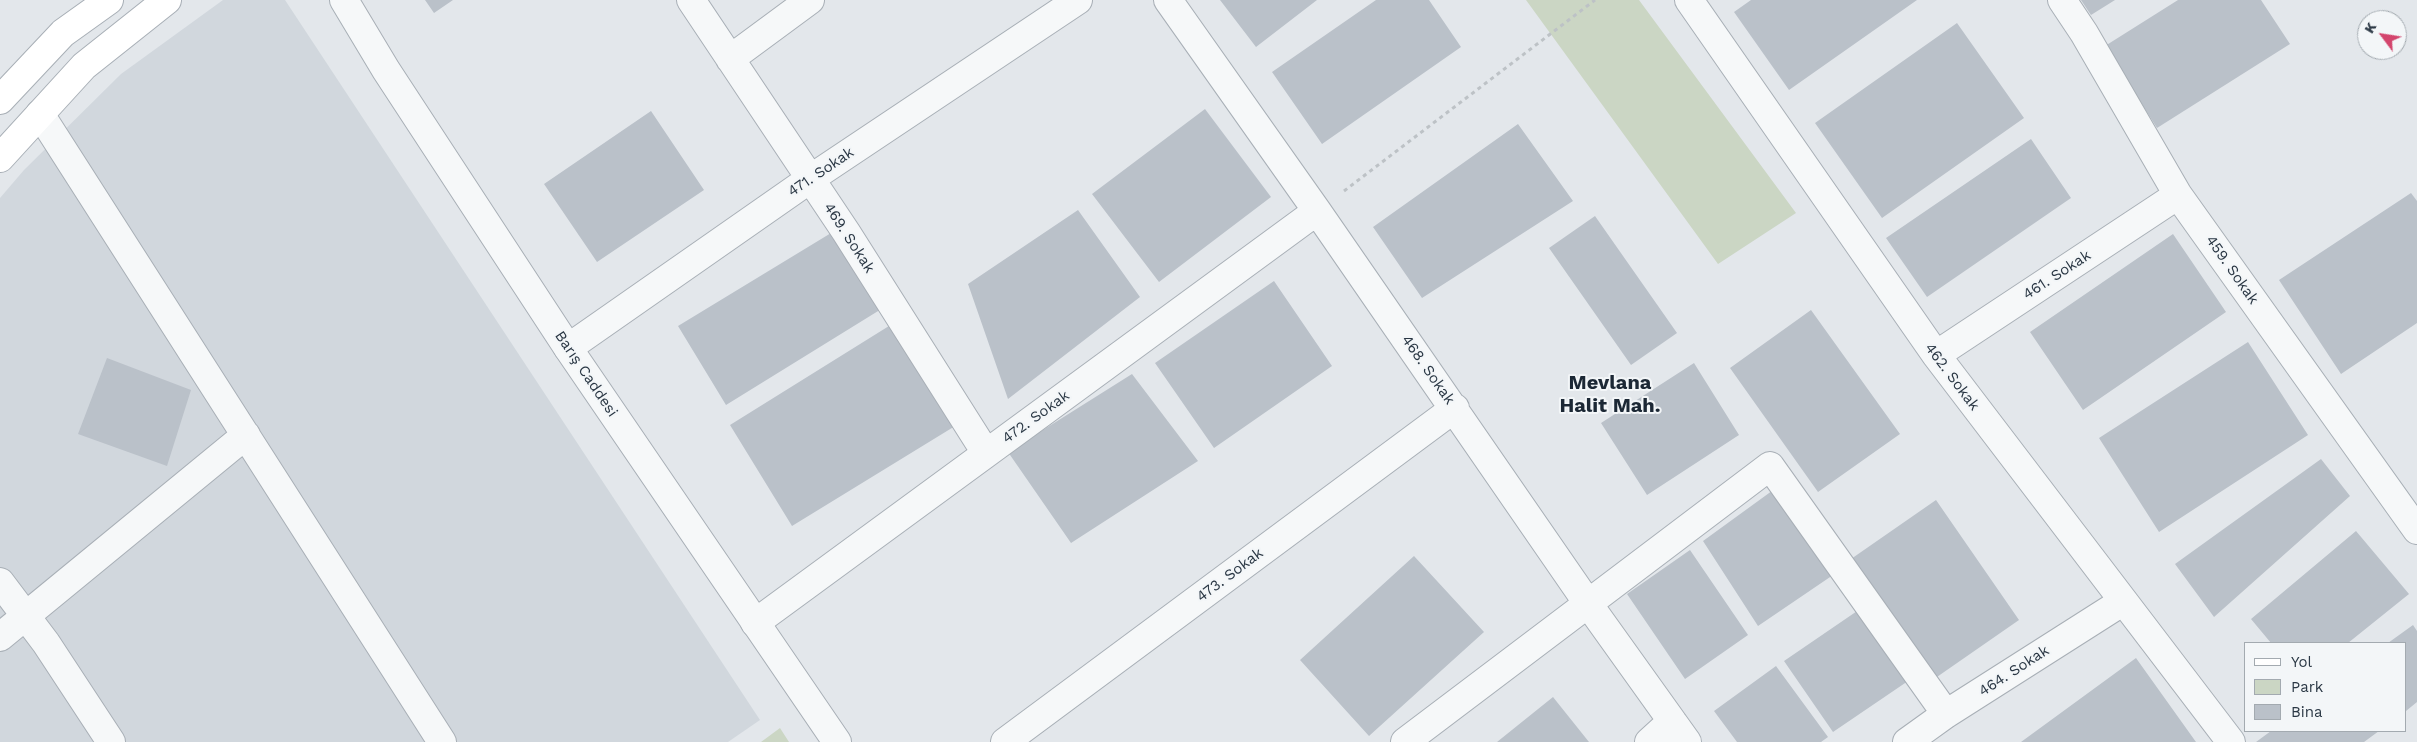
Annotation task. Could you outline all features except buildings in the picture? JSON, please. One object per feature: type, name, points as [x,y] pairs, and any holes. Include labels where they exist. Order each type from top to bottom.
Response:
[{"type":"main road","points":[[0,100],[63,33],[108,0]]},
{"type":"main road","points":[[0,158],[84,66],[167,0]]},
{"type":"street","name":"Barış Caddesi","points":[[344,0],[386,70],[568,348],[837,742]]},
{"type":"street","name":"469. Sokak","points":[[691,0],[810,179],[986,453]]},
{"type":"street","points":[[730,59],[810,0]]},
{"type":"street","name":"471. Sokak","points":[[568,348],[810,179],[1078,0]]},
{"type":"street","name":"468. Sokak","points":[[1168,0],[1455,408],[1589,605],[1679,731]]},
{"type":"street","name":"462. Sokak","points":[[1690,0],[1936,355],[2122,602],[2231,742]]},
{"type":"street","name":"459. Sokak","points":[[2062,0],[2084,33],[2178,195],[2417,530]]},
{"type":"street","points":[[40,114],[442,742]]},
{"type":"street","name":"461. Sokak","points":[[1936,355],[2178,195]]},
{"type":"street","name":"472. Sokak","points":[[755,623],[1317,211]]},
{"type":"street","name":"473. Sokak","points":[[1005,742],[1455,408]]},
{"type":"street","points":[[0,636],[26,617],[246,435]]},
{"type":"street","points":[[1405,742],[1589,605],[1770,466],[1946,714]]},
{"type":"street","points":[[0,582],[111,742]]},
{"type":"street","name":"464. Sokak","points":[[1907,742],[1946,714],[2122,602]]},
{"type":"street","points":[[1649,742],[1679,731]]},
{"type":"path","points":[[1317,211],[1594,0]]},
{"type":"shaded area","points":[[223,0],[285,0],[760,720],[728,742],[0,742],[0,198],[24,170],[121,74]]},
{"type":"green space","points":[[1526,0],[1639,0],[1796,213],[1718,264]]},
{"type":"green space","points":[[780,728],[789,742],[761,742]]},
{"type":"district","name":"Mevlana Halit Mah.","points":[[1610,394]]}]
